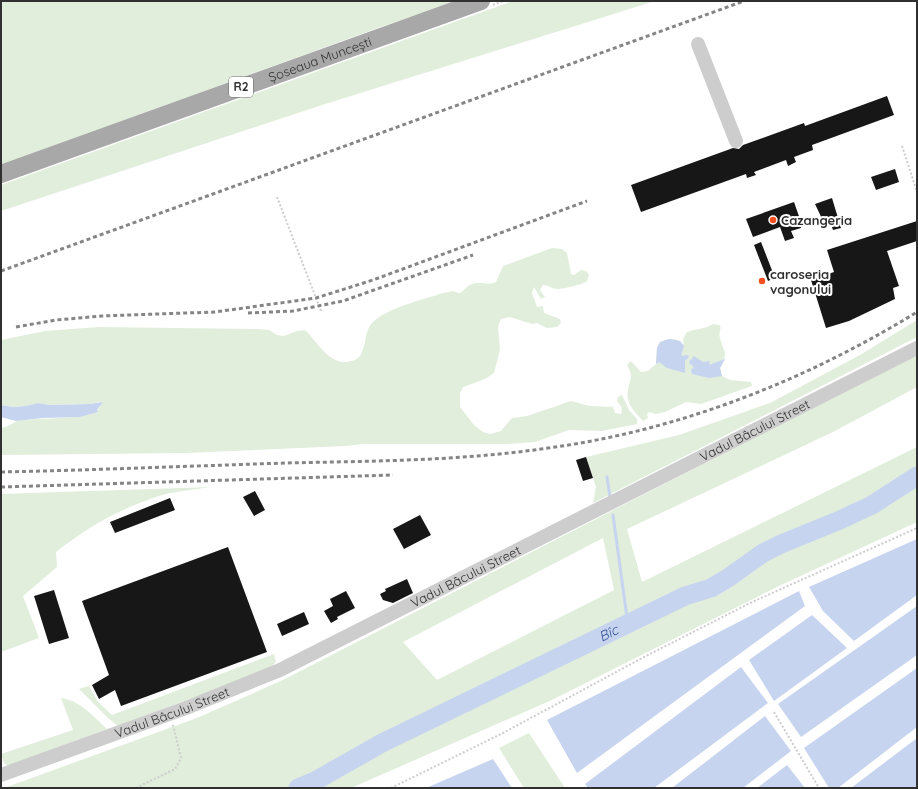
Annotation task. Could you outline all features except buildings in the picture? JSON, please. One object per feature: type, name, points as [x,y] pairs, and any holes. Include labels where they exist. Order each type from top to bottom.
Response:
[{"type":"main road","name":"Șoseaua Muncești","points":[[1,174],[481,1]]},
{"type":"street","points":[[698,44],[736,141]]},
{"type":"street","name":"Vadul Bâcului Street","points":[[1,775],[169,714],[280,670],[917,348]]},
{"type":"path","points":[[902,146],[917,192]]},
{"type":"path","points":[[278,197],[321,311]]},
{"type":"path","points":[[392,788],[503,733],[644,657],[750,603],[917,528]]},
{"type":"path","points":[[774,712],[819,788]]},
{"type":"path","points":[[136,788],[175,769],[181,758],[179,743],[169,714]]},
{"type":"green space","points":[[1,1],[459,1],[386,25],[1,165]]},
{"type":"green space","points":[[513,1],[655,1],[322,105],[1,211],[1,185]]},
{"type":"green space","points":[[552,248],[562,249],[567,253],[571,274],[574,275],[581,270],[586,271],[589,275],[587,281],[561,289],[543,285],[540,290],[545,297],[541,299],[534,287],[532,293],[537,307],[543,306],[544,313],[560,319],[561,323],[557,327],[547,328],[537,323],[532,324],[510,317],[501,319],[498,326],[500,350],[494,373],[485,379],[463,387],[460,393],[460,407],[474,425],[483,432],[490,434],[501,431],[512,418],[527,416],[571,401],[590,406],[613,407],[615,413],[621,414],[622,408],[617,401],[618,397],[622,395],[629,410],[637,419],[637,424],[602,431],[569,430],[535,442],[507,444],[363,444],[185,453],[1,455],[1,428],[20,420],[80,417],[98,412],[97,410],[100,407],[100,402],[89,404],[50,405],[38,403],[13,407],[1,405],[1,340],[45,331],[98,327],[259,329],[269,330],[277,335],[284,336],[297,331],[305,330],[331,357],[344,362],[351,361],[357,359],[361,354],[367,332],[372,323],[386,313],[405,305],[443,293],[453,291],[459,293],[472,284],[490,284],[496,282],[503,266]]},
{"type":"green space","points":[[917,320],[917,337],[593,503],[596,487],[586,457],[679,435],[770,403],[860,355]]},
{"type":"green space","points":[[713,324],[720,325],[720,336],[725,352],[720,368],[722,376],[730,380],[751,382],[752,386],[701,404],[686,402],[665,412],[656,414],[649,412],[647,414],[648,418],[643,421],[629,403],[627,395],[631,375],[627,365],[631,361],[641,372],[648,371],[656,364],[657,348],[660,342],[676,339],[684,345],[683,340],[686,333]]},
{"type":"green space","points":[[917,354],[917,387],[833,432],[627,529],[642,582],[917,447],[917,522],[779,586],[554,699],[351,788],[4,788],[197,718],[283,680]],"holes":[[[603,538],[614,590],[437,680],[403,642]]]},
{"type":"green space","points":[[211,487],[176,492],[142,502],[103,520],[56,552],[57,567],[23,596],[39,638],[1,652],[1,494]]},
{"type":"green space","points":[[274,654],[276,662],[269,669],[118,726],[79,689],[89,686],[98,702],[112,715]]},
{"type":"green space","points":[[61,698],[75,702],[81,706],[92,714],[107,729],[8,766],[4,763],[1,754],[73,730]]},
{"type":"green space","points":[[529,733],[565,788],[524,788],[499,748]]},
{"type":"water","points":[[669,339],[680,341],[684,346],[681,356],[688,355],[689,357],[685,361],[685,373],[667,368],[659,362],[656,364],[657,348],[660,342]]},
{"type":"water","points":[[694,356],[703,362],[710,361],[709,365],[725,359],[720,368],[722,376],[709,378],[692,374],[691,370],[694,367],[689,362]]},
{"type":"water","points":[[103,402],[97,410],[98,412],[80,417],[43,418],[16,421],[1,417],[1,405],[13,407],[38,403],[50,405],[89,404]]},
{"type":"water","points":[[917,539],[917,595],[854,641],[823,611],[809,587]]},
{"type":"water","points":[[799,591],[805,606],[577,773],[547,720]]},
{"type":"water","points":[[917,606],[917,655],[801,737],[778,704]]},
{"type":"water","points":[[812,615],[847,648],[774,701],[749,660]]},
{"type":"water","points":[[741,667],[768,703],[654,788],[588,788],[585,784]]},
{"type":"water","points":[[917,668],[917,727],[838,788],[829,788],[804,748]]},
{"type":"water","points":[[765,716],[791,751],[743,788],[672,788]]},
{"type":"water","points":[[917,738],[917,788],[851,788]]},
{"type":"water","points":[[493,759],[512,788],[426,788]]},
{"type":"water","points":[[787,765],[805,788],[757,788]]},
{"type":"waterway","name":"Bîc","points":[[298,788],[315,781],[382,743],[685,596],[711,588],[763,553],[872,505],[917,476]]},
{"type":"waterway","points":[[607,477],[610,497]]},
{"type":"waterway","points":[[613,515],[628,625]]},
{"type":"railway","points":[[1,271],[744,1]]},
{"type":"railway","points":[[16,327],[56,320],[101,316],[215,312],[316,298],[373,280],[587,201]]},
{"type":"railway","points":[[248,313],[293,311],[343,301],[473,255]]},
{"type":"railway","points":[[1,472],[446,458],[509,453],[591,441],[689,417],[783,382],[829,361],[917,312]]},
{"type":"railway","points":[[1,487],[393,475]]},
{"type":"place","name":"Cazangeria","points":[[773,220]]},
{"type":"place","name":"caroseria vagonului","points":[[762,281]]}]
